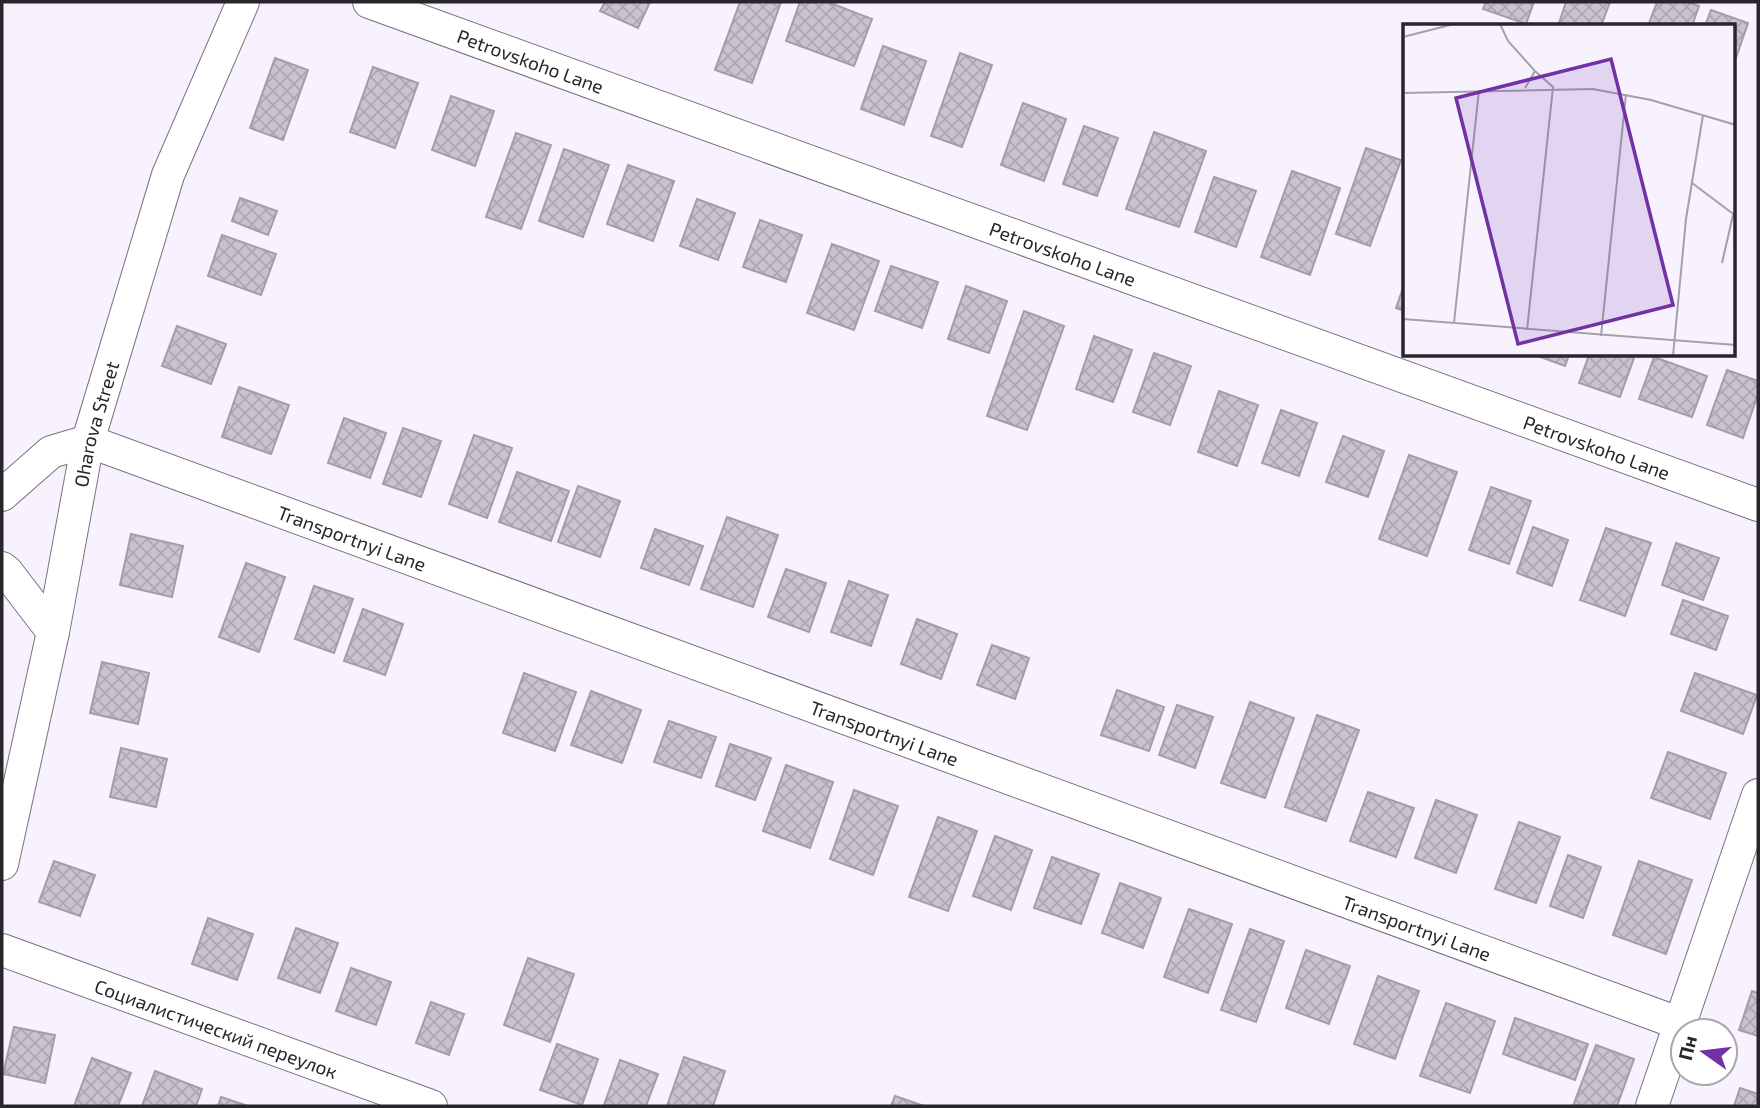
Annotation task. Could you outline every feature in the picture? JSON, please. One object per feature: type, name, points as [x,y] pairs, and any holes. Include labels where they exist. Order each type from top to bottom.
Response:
[{"type":"street","name":"Oharova Street","points":[[2,863],[53,632],[88,441],[168,175],[243,2]]},
{"type":"street","name":"Petrovskoho Lane","points":[[369,2],[1758,505]]},
{"type":"street","points":[[2,495],[51,452],[88,441]]},
{"type":"street","name":"Transportnyi Lane","points":[[88,441],[1669,1020]]},
{"type":"street","points":[[2,568],[53,632]]},
{"type":"street","points":[[1683,1017],[1758,795]]},
{"type":"street","name":"Социалистический переулок","points":[[2,950],[431,1106]]},
{"type":"street","points":[[1652,1106],[1669,1058]]},
{"type":"building","points":[[605,2],[650,2],[638,28],[600,11]]},
{"type":"building","points":[[740,2],[781,2],[752,83],[715,70]]},
{"type":"building","points":[[800,2],[828,2],[872,19],[854,66],[786,41]]},
{"type":"building","points":[[1486,2],[1534,2],[1526,24],[1483,9]]},
{"type":"building","points":[[1566,2],[1610,2],[1602,24],[1559,23]]},
{"type":"building","points":[[1657,2],[1687,2],[1699,6],[1693,24],[1649,24]]},
{"type":"building","points":[[1711,10],[1748,23],[1736,58],[1736,24],[1706,24]]},
{"type":"building","points":[[883,46],[926,61],[904,125],[861,109]]},
{"type":"building","points":[[960,53],[992,65],[962,147],[931,136]]},
{"type":"building","points":[[275,58],[308,70],[283,140],[250,128]]},
{"type":"building","points":[[373,67],[418,83],[395,148],[350,132]]},
{"type":"building","points":[[451,96],[494,111],[475,166],[432,150]]},
{"type":"building","points":[[1023,103],[1066,119],[1044,181],[1001,165]]},
{"type":"building","points":[[1084,126],[1118,138],[1097,196],[1063,184]]},
{"type":"building","points":[[1154,132],[1206,151],[1179,227],[1126,209]]},
{"type":"building","points":[[516,133],[551,145],[521,229],[486,217]]},
{"type":"building","points":[[1366,148],[1401,160],[1370,246],[1336,234]]},
{"type":"building","points":[[564,149],[609,165],[583,237],[539,221]]},
{"type":"building","points":[[628,165],[674,181],[653,241],[607,224]]},
{"type":"building","points":[[1292,171],[1340,188],[1310,275],[1261,257]]},
{"type":"building","points":[[1214,177],[1256,191],[1236,247],[1195,232]]},
{"type":"building","points":[[240,198],[277,211],[268,235],[232,221]]},
{"type":"building","points":[[697,199],[735,213],[718,260],[680,246]]},
{"type":"building","points":[[760,220],[802,235],[786,282],[743,267]]},
{"type":"building","points":[[222,235],[276,254],[261,295],[208,276]]},
{"type":"building","points":[[832,244],[879,261],[854,330],[807,313]]},
{"type":"building","points":[[891,266],[938,282],[922,328],[875,311]]},
{"type":"building","points":[[966,286],[1007,301],[989,353],[948,339]]},
{"type":"building","points":[[1403,288],[1403,310],[1396,308]]},
{"type":"building","points":[[1024,311],[1064,326],[1027,430],[987,416]]},
{"type":"building","points":[[177,326],[226,344],[211,384],[162,366]]},
{"type":"building","points":[[1094,336],[1132,350],[1113,402],[1076,389]]},
{"type":"building","points":[[1154,353],[1191,366],[1170,425],[1133,412]]},
{"type":"building","points":[[1540,357],[1568,357],[1565,366]]},
{"type":"building","points":[[1588,357],[1634,357],[1620,397],[1579,383]]},
{"type":"building","points":[[1654,357],[1707,376],[1692,417],[1639,399]]},
{"type":"building","points":[[1727,370],[1758,381],[1758,394],[1743,438],[1707,425]]},
{"type":"building","points":[[239,387],[289,405],[271,454],[222,437]]},
{"type":"building","points":[[1219,391],[1258,405],[1237,466],[1198,452]]},
{"type":"building","points":[[1281,410],[1317,423],[1299,476],[1262,463]]},
{"type":"building","points":[[344,418],[386,433],[370,478],[328,463]]},
{"type":"building","points":[[403,428],[441,441],[421,497],[383,484]]},
{"type":"building","points":[[474,435],[512,448],[487,518],[449,504]]},
{"type":"building","points":[[1343,436],[1384,451],[1368,497],[1326,482]]},
{"type":"building","points":[[1409,455],[1457,472],[1427,556],[1379,539]]},
{"type":"building","points":[[517,472],[569,491],[551,541],[499,522]]},
{"type":"building","points":[[578,486],[620,501],[600,557],[558,542]]},
{"type":"building","points":[[1491,487],[1531,501],[1509,564],[1469,550]]},
{"type":"building","points":[[727,517],[778,535],[753,607],[701,589]]},
{"type":"building","points":[[1533,527],[1568,540],[1552,586],[1517,573]]},
{"type":"building","points":[[1606,528],[1651,543],[1625,616],[1580,600]]},
{"type":"building","points":[[655,529],[703,546],[689,585],[641,568]]},
{"type":"building","points":[[131,534],[183,546],[172,597],[120,585]]},
{"type":"building","points":[[1676,543],[1719,558],[1703,600],[1662,585]]},
{"type":"building","points":[[246,563],[285,577],[259,652],[219,637]]},
{"type":"building","points":[[786,569],[826,583],[809,632],[768,617]]},
{"type":"building","points":[[849,581],[888,595],[871,646],[831,632]]},
{"type":"building","points":[[314,586],[353,599],[334,653],[295,639]]},
{"type":"building","points":[[1683,600],[1728,616],[1716,650],[1671,634]]},
{"type":"building","points":[[363,609],[403,624],[385,675],[344,661]]},
{"type":"building","points":[[917,619],[957,634],[941,679],[901,664]]},
{"type":"building","points":[[992,645],[1029,658],[1015,699],[977,685]]},
{"type":"building","points":[[102,662],[149,673],[138,724],[90,713]]},
{"type":"building","points":[[524,673],[576,692],[555,751],[503,733]]},
{"type":"building","points":[[1695,673],[1757,695],[1743,734],[1681,711]]},
{"type":"building","points":[[1117,690],[1164,707],[1149,751],[1101,735]]},
{"type":"building","points":[[591,691],[641,710],[622,763],[571,745]]},
{"type":"building","points":[[1250,702],[1294,718],[1265,798],[1221,783]]},
{"type":"building","points":[[1177,705],[1213,717],[1195,768],[1159,755]]},
{"type":"building","points":[[1317,715],[1359,730],[1326,821],[1285,807]]},
{"type":"building","points":[[669,721],[716,737],[701,778],[654,762]]},
{"type":"building","points":[[730,744],[771,758],[755,800],[716,786]]},
{"type":"building","points":[[121,748],[167,759],[156,807],[110,797]]},
{"type":"building","points":[[1668,752],[1726,773],[1710,819],[1651,798]]},
{"type":"building","points":[[786,765],[833,782],[810,848],[763,831]]},
{"type":"building","points":[[854,790],[898,806],[873,875],[830,859]]},
{"type":"building","points":[[1368,792],[1414,808],[1396,857],[1350,841]]},
{"type":"building","points":[[1436,800],[1477,815],[1456,873],[1415,858]]},
{"type":"building","points":[[938,817],[977,831],[948,911],[909,897]]},
{"type":"building","points":[[1519,822],[1560,837],[1536,903],[1495,889]]},
{"type":"building","points":[[995,836],[1032,850],[1011,910],[973,896]]},
{"type":"building","points":[[1568,855],[1601,867],[1583,918],[1550,906]]},
{"type":"building","points":[[1052,857],[1099,874],[1081,924],[1034,908]]},
{"type":"building","points":[[54,861],[95,875],[80,916],[39,902]]},
{"type":"building","points":[[1639,861],[1692,880],[1666,954],[1613,935]]},
{"type":"building","points":[[1120,883],[1161,898],[1143,948],[1102,933]]},
{"type":"building","points":[[1189,909],[1232,924],[1208,993],[1164,977]]},
{"type":"building","points":[[208,918],[253,934],[237,980],[192,964]]},
{"type":"building","points":[[296,928],[338,943],[320,993],[278,978]]},
{"type":"building","points":[[1250,929],[1284,941],[1256,1022],[1221,1010]]},
{"type":"building","points":[[1306,950],[1350,966],[1329,1024],[1286,1008]]},
{"type":"building","points":[[528,958],[574,974],[550,1042],[504,1025]]},
{"type":"building","points":[[351,968],[391,982],[376,1025],[336,1011]]},
{"type":"building","points":[[1378,976],[1419,991],[1395,1059],[1354,1044]]},
{"type":"building","points":[[1752,991],[1758,993],[1758,1036],[1739,1030]]},
{"type":"building","points":[[431,1002],[464,1014],[449,1055],[416,1043]]},
{"type":"building","points":[[1446,1003],[1495,1021],[1470,1093],[1420,1076]]},
{"type":"building","points":[[1515,1018],[1588,1044],[1575,1080],[1503,1054]]},
{"type":"building","points":[[14,1027],[55,1035],[45,1083],[3,1074]]},
{"type":"building","points":[[557,1044],[598,1059],[582,1105],[540,1090]]},
{"type":"building","points":[[1596,1045],[1634,1059],[1617,1106],[1573,1106]]},
{"type":"building","points":[[684,1057],[725,1071],[713,1106],[667,1106]]},
{"type":"building","points":[[92,1058],[131,1073],[118,1106],[74,1106]]},
{"type":"building","points":[[620,1060],[658,1074],[646,1106],[604,1105]]},
{"type":"building","points":[[155,1071],[202,1089],[196,1106],[142,1106]]},
{"type":"building","points":[[1740,1088],[1758,1094],[1758,1106],[1734,1106]]},
{"type":"building","points":[[895,1096],[924,1106],[891,1106]]},
{"type":"building","points":[[221,1097],[248,1106],[218,1106]]}]
